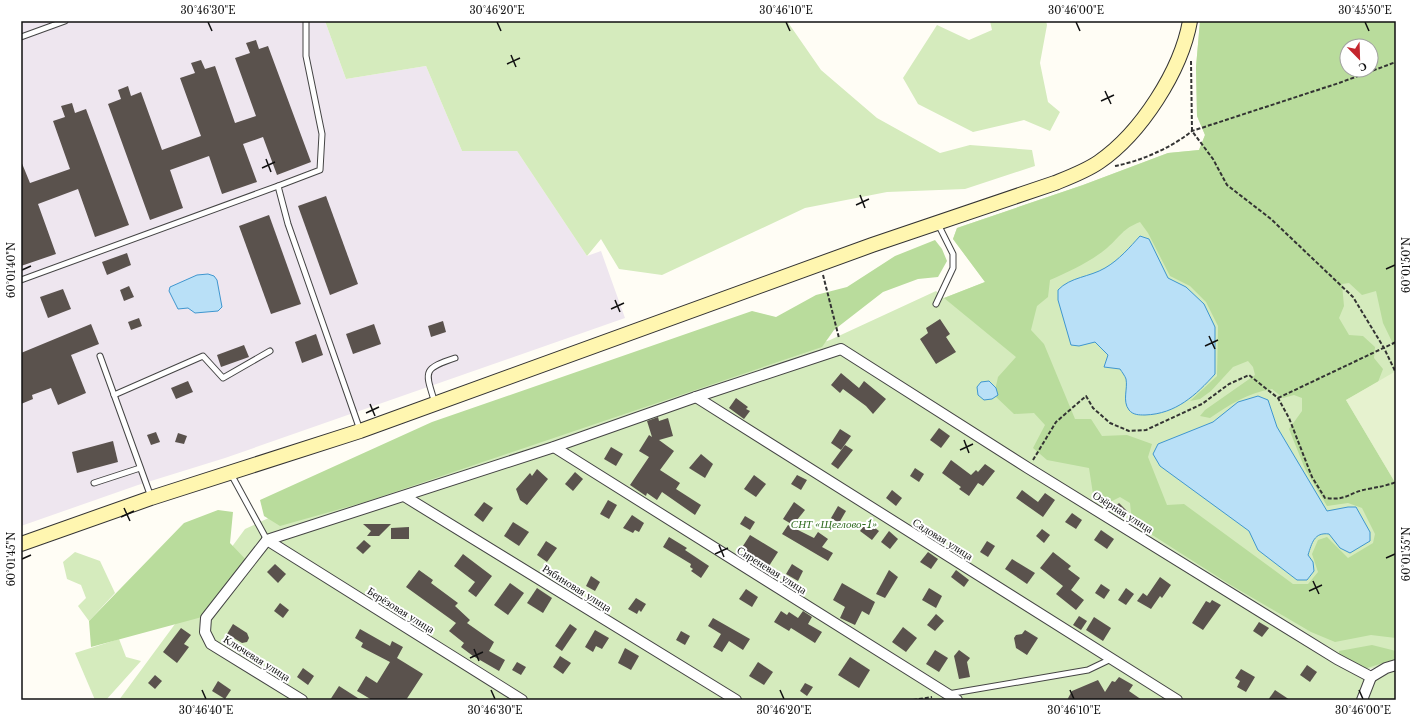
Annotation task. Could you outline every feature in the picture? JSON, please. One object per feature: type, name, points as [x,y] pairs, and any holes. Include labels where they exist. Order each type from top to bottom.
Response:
[{"type":"main road","points":[[21,544],[151,498],[230,474],[360,430],[820,264],[1055,183],[1082,172],[1110,154],[1147,113],[1173,71],[1182,51],[1190,21]]},
{"type":"street","points":[[266,540],[554,447],[696,397],[841,350]]},
{"type":"street","name":"Озёрная улица","points":[[841,350],[1028,468],[1330,654],[1371,677]]},
{"type":"street","name":"Садовая улица","points":[[696,397],[1177,700]]},
{"type":"street","name":"Сиреневая улица","points":[[554,447],[957,700]]},
{"type":"street","name":"Рябиновая улица","points":[[404,496],[736,700]]},
{"type":"street","name":"Ключевая улица","points":[[266,540],[206,618],[205,632],[212,644],[302,700]]},
{"type":"street","name":"Берёзовая улица","points":[[266,540],[522,700]]},
{"type":"street","points":[[1362,700],[1371,677],[1386,668],[1396,665]]},
{"type":"lane","points":[[21,36],[65,21]]},
{"type":"lane","points":[[21,280],[320,170],[322,134],[306,56],[306,21]]},
{"type":"lane","points":[[278,186],[288,224],[360,430]]},
{"type":"lane","points":[[936,304],[953,268],[953,254],[938,224]]},
{"type":"lane","points":[[114,395],[203,356],[223,378],[270,351]]},
{"type":"lane","points":[[100,356],[151,498]]},
{"type":"lane","points":[[435,403],[427,378],[429,370],[434,365],[455,358]]},
{"type":"lane","points":[[94,483],[140,468]]},
{"type":"lane","points":[[230,474],[266,540]]},
{"type":"lane","points":[[948,694],[1088,670],[1111,659]]},
{"type":"path","points":[[1192,58],[1192,131],[1213,159],[1226,184],[1271,219],[1353,297],[1384,348],[1396,373]]},
{"type":"path","points":[[1110,167],[1125,164],[1177,143],[1192,131],[1339,83],[1396,62]]},
{"type":"path","points":[[820,264],[841,350]]},
{"type":"path","points":[[1278,398],[1396,342]]},
{"type":"path","points":[[1028,468],[1056,422],[1086,396],[1094,408],[1110,423],[1129,431],[1146,430],[1202,404],[1229,384],[1249,374],[1278,398],[1289,418],[1312,477],[1325,498],[1339,500],[1367,489],[1383,487],[1396,482]]},
{"type":"shaded area","points":[[21,21],[325,21],[346,79],[426,66],[462,151],[517,151],[587,256],[601,251],[625,318],[225,458],[138,485],[21,526]]},
{"type":"green space","points":[[325,21],[787,21],[821,70],[877,118],[940,153],[970,145],[1032,150],[1035,166],[965,189],[887,192],[805,208],[662,275],[619,269],[601,239],[587,256],[517,151],[462,151],[426,66],[346,79]]},
{"type":"green space","points":[[990,21],[1046,21],[1047,25],[1040,63],[1048,102],[1060,112],[1050,131],[1024,120],[973,132],[918,104],[903,78],[937,25],[969,40],[992,30]]},
{"type":"green space","name":"СНТ «Щеглово-1»","points":[[1200,21],[1396,21],[1396,662],[1366,670],[1375,673],[1396,668],[1396,700],[119,700],[245,529],[273,516],[830,340],[936,291],[944,298],[985,282],[953,239],[957,228],[1083,185],[1168,153],[1199,150],[1205,135],[1197,116],[1196,67]]},
{"type":"green space","points":[[1200,21],[1396,21],[1396,350],[1383,323],[1376,291],[1362,295],[1349,283],[1342,284],[1344,306],[1339,318],[1349,335],[1363,336],[1375,347],[1374,358],[1383,369],[1378,382],[1346,400],[1396,484],[1396,638],[1371,635],[1335,642],[1311,632],[1229,584],[1132,522],[1130,503],[1120,497],[1102,506],[1093,494],[1089,468],[1047,460],[1033,448],[1045,425],[1034,413],[1014,414],[994,395],[998,377],[1016,357],[944,298],[985,282],[953,239],[957,228],[1083,185],[1168,153],[1199,150],[1205,135],[1197,116],[1196,67]],"holes":[[[1140,222],[1148,233],[1170,276],[1190,286],[1206,302],[1218,326],[1217,376],[1190,401],[1200,399],[1211,391],[1233,367],[1248,361],[1253,367],[1255,375],[1205,410],[1200,416],[1210,418],[1240,400],[1255,393],[1272,389],[1283,398],[1294,395],[1302,398],[1302,411],[1289,429],[1305,469],[1327,506],[1348,503],[1362,508],[1375,534],[1373,543],[1348,558],[1327,537],[1318,540],[1312,554],[1318,572],[1308,584],[1293,584],[1184,504],[1167,505],[1148,457],[1152,444],[1127,435],[1102,436],[1091,419],[1075,419],[1044,344],[1031,330],[1037,306],[1048,297],[1050,280],[1094,258],[1107,248],[1125,230]]]},
{"type":"green space","points":[[935,240],[942,249],[947,261],[938,277],[918,279],[883,292],[834,330],[822,347],[365,502],[280,526],[264,516],[260,500],[432,422],[752,311],[776,317],[816,295],[847,287],[895,256]]},
{"type":"green space","points":[[1396,371],[1396,484],[1346,400]]},
{"type":"green space","points":[[218,510],[233,512],[230,543],[249,563],[202,617],[91,647],[89,621],[184,523]]},
{"type":"green space","points":[[75,552],[100,561],[115,593],[89,621],[78,606],[86,598],[81,585],[67,579],[63,562]]},
{"type":"green space","points":[[119,639],[126,657],[141,661],[106,700],[95,700],[75,653]]},
{"type":"green space","points":[[1372,645],[1396,651],[1396,659],[1364,669],[1339,657],[1339,651]]},
{"type":"water","points":[[1140,236],[1149,239],[1168,278],[1186,287],[1204,304],[1215,327],[1215,374],[1193,396],[1176,407],[1156,414],[1145,415],[1134,414],[1129,410],[1126,403],[1125,377],[1120,369],[1104,367],[1108,355],[1095,342],[1079,346],[1071,345],[1058,300],[1058,290],[1068,282],[1099,271],[1110,265]]},
{"type":"water","points":[[208,274],[214,276],[217,280],[222,307],[218,311],[195,313],[188,308],[178,309],[169,291],[170,287],[197,275]]},
{"type":"water","points":[[989,381],[996,388],[998,395],[992,399],[984,400],[978,395],[977,387],[981,382]]},
{"type":"water","points":[[1258,396],[1268,400],[1277,427],[1327,511],[1356,507],[1370,532],[1370,541],[1350,553],[1340,548],[1329,534],[1320,535],[1314,539],[1308,555],[1313,562],[1314,571],[1307,580],[1297,580],[1258,550],[1249,531],[1160,466],[1153,454],[1158,444],[1213,422],[1238,402]]},
{"type":"building","points":[[256,40],[259,49],[268,46],[311,162],[277,175],[263,137],[243,144],[257,182],[222,194],[209,156],[170,170],[183,208],[150,220],[108,104],[121,99],[118,90],[128,86],[131,96],[141,92],[162,150],[201,136],[180,78],[195,73],[191,63],[201,60],[205,69],[215,66],[235,123],[256,116],[235,58],[250,53],[246,43]]},
{"type":"building","points":[[72,103],[75,113],[86,109],[129,225],[95,237],[78,189],[38,204],[56,254],[21,266],[21,161],[30,183],[70,169],[53,121],[65,117],[61,106]]},
{"type":"building","points":[[326,196],[358,284],[330,295],[298,206]]},
{"type":"building","points":[[269,215],[301,304],[271,314],[239,226]]},
{"type":"building","points":[[127,253],[131,265],[107,275],[102,262]]},
{"type":"building","points":[[129,286],[134,297],[124,301],[120,290]]},
{"type":"building","points":[[63,289],[71,309],[48,318],[40,297]]},
{"type":"building","points":[[139,318],[142,326],[131,330],[128,322]]},
{"type":"building","points":[[940,319],[950,334],[946,337],[956,352],[936,364],[920,339],[928,333],[926,328]]},
{"type":"building","points":[[443,321],[446,332],[431,337],[428,326]]},
{"type":"building","points":[[91,324],[99,344],[71,355],[86,393],[58,405],[51,388],[32,395],[33,399],[21,404],[21,353]]},
{"type":"building","points":[[374,324],[381,344],[353,354],[346,334]]},
{"type":"building","points":[[316,334],[323,355],[302,363],[295,342]]},
{"type":"building","points":[[244,345],[249,357],[221,367],[217,355]]},
{"type":"building","points":[[841,373],[859,388],[864,381],[886,399],[873,414],[866,406],[843,389],[840,393],[831,385]]},
{"type":"building","points":[[188,381],[193,392],[176,399],[171,388]]},
{"type":"building","points":[[736,398],[748,407],[746,409],[750,411],[744,419],[729,408]]},
{"type":"building","points":[[658,417],[659,421],[668,418],[673,436],[659,440],[674,451],[660,470],[680,483],[676,489],[701,505],[695,515],[662,492],[657,500],[647,493],[646,496],[630,485],[649,457],[639,451],[649,435],[652,437],[647,421]]},
{"type":"building","points":[[939,428],[950,436],[941,448],[930,440]]},
{"type":"building","points":[[840,429],[851,436],[841,450],[831,443]]},
{"type":"building","points":[[156,432],[160,442],[151,445],[147,435]]},
{"type":"building","points":[[178,433],[187,436],[184,444],[175,442]]},
{"type":"building","points":[[113,441],[118,462],[77,473],[72,452]]},
{"type":"building","points":[[845,445],[853,450],[838,469],[831,464]]},
{"type":"building","points":[[611,447],[623,454],[616,466],[604,459]]},
{"type":"building","points":[[701,454],[713,464],[705,478],[689,468]]},
{"type":"building","points":[[951,460],[971,475],[976,470],[978,472],[985,464],[995,471],[983,486],[978,483],[969,496],[959,489],[961,487],[942,473]]},
{"type":"building","points":[[915,468],[924,474],[919,482],[910,476]]},
{"type":"building","points":[[537,469],[548,479],[527,505],[520,500],[516,489],[530,473],[532,476]]},
{"type":"building","points":[[575,472],[583,479],[573,491],[565,484]]},
{"type":"building","points":[[754,475],[766,484],[756,497],[744,489]]},
{"type":"building","points":[[797,475],[807,480],[801,490],[791,484]]},
{"type":"building","points":[[892,490],[902,498],[896,506],[886,498]]},
{"type":"building","points":[[1022,490],[1038,502],[1045,493],[1055,500],[1043,517],[1016,498]]},
{"type":"building","points":[[608,500],[617,505],[609,519],[600,514]]},
{"type":"building","points":[[484,502],[493,508],[483,522],[474,515]]},
{"type":"building","points":[[794,502],[805,510],[793,525],[783,519]]},
{"type":"building","points":[[1119,503],[1128,512],[1121,518],[1112,510]]},
{"type":"building","points":[[838,506],[846,511],[839,523],[831,518]]},
{"type":"building","points":[[1072,513],[1082,520],[1076,529],[1065,522]]},
{"type":"building","points":[[632,515],[644,523],[639,532],[635,530],[633,533],[623,528]]},
{"type":"building","points":[[745,516],[755,522],[750,530],[740,524]]},
{"type":"building","points":[[513,522],[529,532],[519,546],[504,536]]},
{"type":"building","points":[[867,522],[879,531],[872,540],[860,531]]},
{"type":"building","points":[[363,524],[391,524],[379,536],[367,536],[371,531]]},
{"type":"building","points":[[788,525],[814,538],[818,532],[828,539],[822,547],[833,553],[828,561],[782,534]]},
{"type":"building","points":[[409,527],[409,539],[391,539],[391,528]]},
{"type":"building","points":[[1042,529],[1050,535],[1044,543],[1036,536]]},
{"type":"building","points":[[1101,530],[1114,539],[1107,549],[1094,540]]},
{"type":"building","points":[[889,531],[898,539],[890,549],[881,542]]},
{"type":"building","points":[[750,535],[778,552],[769,566],[741,549]]},
{"type":"building","points":[[669,537],[687,548],[685,550],[709,566],[701,578],[691,571],[693,569],[690,567],[691,564],[663,547]]},
{"type":"building","points":[[364,540],[371,546],[363,554],[356,548]]},
{"type":"building","points":[[546,541],[557,548],[547,562],[537,555]]},
{"type":"building","points":[[987,541],[995,546],[988,557],[980,552]]},
{"type":"building","points":[[928,552],[938,559],[931,569],[920,562]]},
{"type":"building","points":[[1053,552],[1071,566],[1068,569],[1080,578],[1071,590],[1084,600],[1076,610],[1056,594],[1063,586],[1040,568]]},
{"type":"building","points":[[463,554],[492,576],[476,597],[468,591],[475,582],[454,566]]},
{"type":"building","points":[[1012,559],[1035,573],[1027,584],[1005,569]]},
{"type":"building","points":[[275,564],[286,574],[278,583],[267,572]]},
{"type":"building","points":[[792,564],[803,571],[798,581],[786,574]]},
{"type":"building","points":[[419,570],[433,580],[431,583],[458,603],[455,606],[470,620],[467,623],[494,642],[489,651],[505,660],[499,671],[473,656],[461,647],[464,643],[449,631],[456,623],[406,587]]},
{"type":"building","points":[[889,570],[898,577],[885,598],[876,594]]},
{"type":"building","points":[[956,570],[969,580],[964,587],[951,577]]},
{"type":"building","points":[[591,576],[600,582],[595,591],[586,586]]},
{"type":"building","points":[[1160,577],[1171,585],[1162,598],[1160,596],[1151,609],[1137,601],[1143,593],[1147,596]]},
{"type":"building","points":[[510,583],[524,593],[508,615],[494,605]]},
{"type":"building","points":[[842,583],[875,602],[869,615],[862,611],[855,625],[840,618],[845,607],[833,600]]},
{"type":"building","points":[[1101,584],[1110,590],[1104,599],[1095,593]]},
{"type":"building","points":[[537,588],[552,598],[543,613],[527,603]]},
{"type":"building","points":[[929,588],[942,596],[936,608],[922,600]]},
{"type":"building","points":[[1126,588],[1134,594],[1126,605],[1118,600]]},
{"type":"building","points":[[746,589],[758,597],[752,607],[739,599]]},
{"type":"building","points":[[636,598],[646,604],[641,612],[639,610],[637,614],[628,609]]},
{"type":"building","points":[[1212,600],[1221,605],[1203,630],[1192,623],[1206,601],[1210,603]]},
{"type":"building","points":[[280,603],[289,610],[283,618],[274,611]]},
{"type":"building","points":[[781,611],[787,615],[789,612],[798,618],[803,611],[812,617],[808,624],[822,632],[815,643],[791,628],[789,631],[774,622]]},
{"type":"building","points":[[936,614],[944,621],[935,631],[927,625]]},
{"type":"building","points":[[1079,616],[1087,621],[1081,630],[1073,625]]},
{"type":"building","points":[[1094,617],[1111,628],[1103,641],[1086,630]]},
{"type":"building","points":[[713,618],[750,639],[743,650],[729,641],[722,652],[713,647],[721,634],[708,626]]},
{"type":"building","points":[[1259,622],[1269,628],[1262,637],[1253,631]]},
{"type":"building","points":[[233,624],[247,633],[249,638],[247,642],[242,643],[227,634]]},
{"type":"building","points":[[570,624],[577,629],[562,651],[555,646]]},
{"type":"building","points":[[903,627],[917,638],[906,652],[892,642]]},
{"type":"building","points":[[181,628],[191,635],[184,644],[189,647],[177,663],[163,652]]},
{"type":"building","points":[[360,629],[390,646],[392,641],[403,647],[397,658],[423,674],[406,700],[372,700],[357,691],[366,676],[377,683],[390,662],[361,647],[363,643],[355,638]]},
{"type":"building","points":[[595,630],[609,638],[602,649],[596,646],[593,652],[585,647]]},
{"type":"building","points":[[1025,630],[1038,638],[1027,655],[1016,648],[1014,638],[1016,635],[1022,634]]},
{"type":"building","points":[[681,631],[690,636],[685,645],[676,640]]},
{"type":"building","points":[[625,648],[639,656],[631,670],[618,663]]},
{"type":"building","points":[[935,650],[948,658],[939,672],[926,664]]},
{"type":"building","points":[[959,650],[970,658],[967,662],[970,677],[959,679],[954,656]]},
{"type":"building","points":[[560,656],[571,663],[563,674],[553,667]]},
{"type":"building","points":[[850,657],[870,670],[859,688],[838,675]]},
{"type":"building","points":[[517,662],[526,667],[521,675],[512,670]]},
{"type":"building","points":[[758,662],[773,672],[764,685],[749,676]]},
{"type":"building","points":[[1307,665],[1317,672],[1310,682],[1300,675]]},
{"type":"building","points":[[303,668],[314,676],[308,685],[297,677]]},
{"type":"building","points":[[1241,669],[1255,677],[1246,692],[1237,687],[1240,681],[1235,678]]},
{"type":"building","points":[[155,675],[162,681],[155,689],[148,683]]},
{"type":"building","points":[[1119,677],[1133,685],[1129,691],[1142,700],[1067,700],[1072,691],[1098,680],[1105,692],[1112,681],[1115,682]]},
{"type":"building","points":[[218,681],[231,690],[225,699],[212,691]]},
{"type":"building","points":[[805,683],[813,687],[807,696],[800,691]]},
{"type":"building","points":[[339,686],[361,700],[330,700]]},
{"type":"building","points":[[1275,690],[1290,700],[1268,700]]}]
